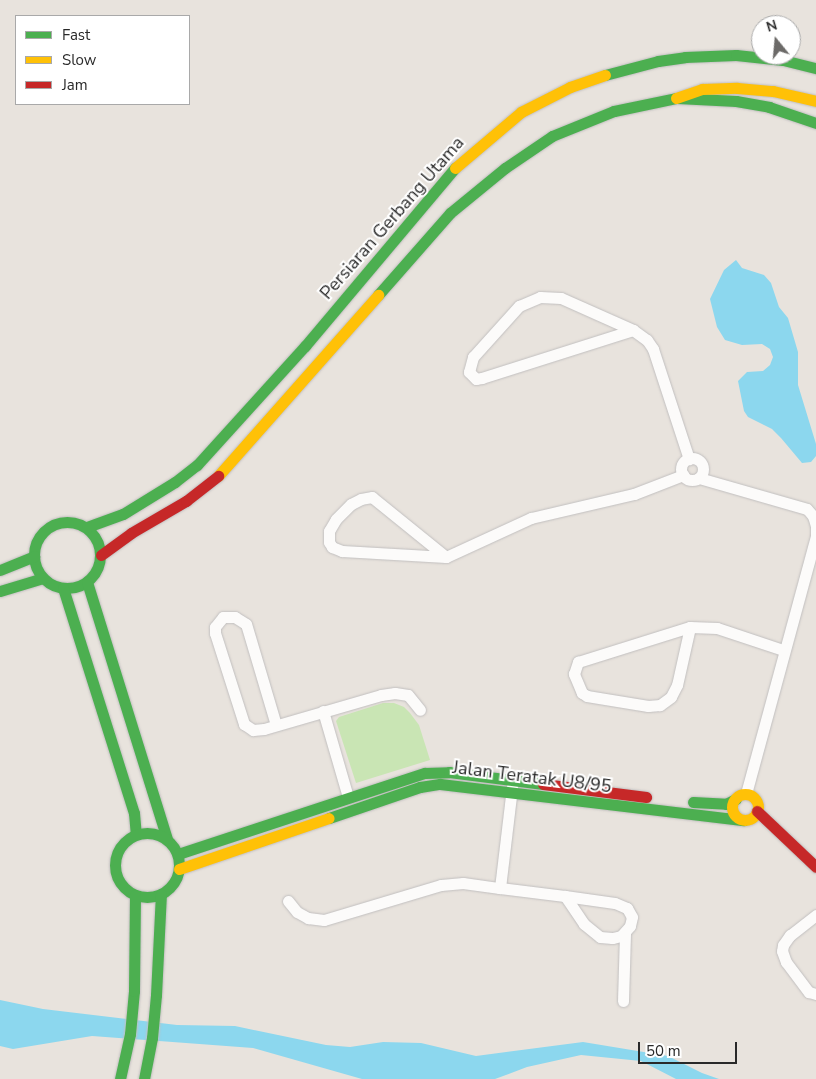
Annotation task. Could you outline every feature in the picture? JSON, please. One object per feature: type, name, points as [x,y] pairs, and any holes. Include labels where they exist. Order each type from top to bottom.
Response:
[{"type":"main road","name":"Persiaran Gerbang Utama","points":[[88,527],[123,514],[197,465],[305,346],[462,160],[521,112],[570,87],[597,77],[658,61],[685,57],[736,55],[783,60],[816,68]]},
{"type":"main road","points":[[101,555],[131,533],[186,501],[222,473],[450,213],[505,168],[552,136],[587,120],[614,111],[677,98],[702,90],[737,88],[773,91],[816,101]]},
{"type":"main road","points":[[677,98],[736,101],[769,107],[816,123]]},
{"type":"main road","points":[[67,521],[78,522],[88,527],[100,545],[101,555],[99,566],[87,582],[72,588],[64,588],[56,586],[43,578],[36,568],[34,556],[39,536],[52,525],[67,521]]},
{"type":"main road","points":[[0,570],[34,556]]},
{"type":"main road","points":[[0,591],[43,578]]},
{"type":"main road","points":[[87,582],[167,839],[178,854],[179,869],[170,888],[161,894],[144,897],[135,895],[125,889],[118,880],[115,870],[115,858],[119,848],[127,839],[136,834],[147,832],[158,834],[167,839]]},
{"type":"main road","points":[[64,588],[134,813],[136,834]]},
{"type":"main road","name":"Jalan Teratak U8/95","points":[[178,854],[400,780],[436,772],[710,805],[726,804],[741,797]]},
{"type":"main road","name":"Jalan Teratak U8/95","points":[[179,869],[420,787],[450,784],[744,820]]},
{"type":"main road","points":[[757,812],[752,818],[744,820],[734,813],[733,805],[741,797],[756,800],[757,812],[816,867]]},
{"type":"main road","points":[[144,1079],[152,1038],[156,995],[161,894]]},
{"type":"main road","points":[[120,1079],[130,1034],[134,991],[135,895]]},
{"type":"street","points":[[633,330],[482,378],[476,379],[469,372],[473,358],[519,306],[540,297],[561,298],[633,330],[647,340],[653,350],[689,459]]},
{"type":"street","points":[[683,475],[682,467],[689,459],[697,459],[702,464],[703,472],[699,478]]},
{"type":"street","points":[[683,475],[691,480],[699,478],[807,509],[813,516],[816,536],[741,797]]},
{"type":"street","points":[[446,557],[372,497],[350,504],[336,519],[329,531],[329,542],[332,547],[342,551],[446,557],[531,518],[626,496],[683,475]]},
{"type":"street","points":[[276,725],[246,624],[235,616],[223,617],[216,627],[215,633],[244,724],[253,730],[276,725],[396,693],[408,695],[420,710]]},
{"type":"street","points":[[690,627],[677,685],[671,697],[660,705],[648,706],[587,696],[582,693],[574,674],[578,662],[690,627],[716,628],[783,650]]},
{"type":"street","points":[[323,711],[348,797]]},
{"type":"street","points":[[500,888],[512,780]]},
{"type":"street","points":[[288,901],[297,912],[308,918],[324,920],[441,886],[463,884],[565,896],[624,906],[632,917],[630,926],[625,933],[612,938],[600,937],[584,924],[565,896]]},
{"type":"street","points":[[816,915],[790,935],[783,945],[782,951],[786,962],[810,992],[816,994]]},
{"type":"street","points":[[623,1001],[625,933]]},
{"type":"green space","points":[[383,703],[394,703],[404,707],[410,713],[419,725],[430,760],[356,783],[336,721],[339,717]]},
{"type":"water","points":[[736,260],[742,268],[764,275],[771,283],[779,307],[788,318],[798,352],[798,385],[816,444],[816,456],[811,462],[802,463],[772,429],[748,417],[744,411],[738,381],[747,372],[763,371],[770,365],[773,357],[770,349],[762,344],[742,345],[725,340],[717,327],[710,299],[724,270]]},
{"type":"water","points":[[0,1000],[43,1009],[177,1025],[235,1026],[326,1045],[350,1047],[383,1042],[421,1043],[476,1056],[583,1042],[668,1056],[702,1073],[719,1079],[676,1079],[641,1061],[581,1055],[527,1067],[495,1079],[362,1079],[253,1048],[92,1036],[13,1049],[0,1046]]},
{"type":"traffic: fast","points":[[605,75],[658,61],[685,57],[736,55],[783,60],[816,68]]},
{"type":"traffic: fast","points":[[378,295],[450,213],[505,168],[552,136],[614,111],[676,98]]},
{"type":"traffic: fast","points":[[677,98],[736,101],[769,107],[816,123]]},
{"type":"traffic: fast","points":[[87,527],[123,514],[175,482],[197,465],[305,346],[455,168]]},
{"type":"traffic: fast","points":[[60,522],[74,522],[86,527],[95,536],[100,548],[100,555],[98,568],[91,579],[74,588],[60,588],[48,583],[39,574],[34,562],[34,548],[39,536],[48,527],[60,522]]},
{"type":"traffic: fast","points":[[0,570],[34,556]]},
{"type":"traffic: fast","points":[[0,591],[43,578]]},
{"type":"traffic: fast","points":[[87,582],[167,839]]},
{"type":"traffic: fast","points":[[63,588],[134,813],[136,834]]},
{"type":"traffic: fast","points":[[178,854],[425,773],[449,772],[543,784]]},
{"type":"traffic: fast","points":[[329,818],[420,787],[440,784],[744,820]]},
{"type":"traffic: fast","points":[[693,802],[726,804],[736,799]]},
{"type":"traffic: fast","points":[[141,833],[153,833],[170,842],[177,853],[179,865],[177,877],[170,888],[153,897],[141,897],[129,892],[120,883],[115,871],[115,859],[120,847],[129,838],[141,833]]},
{"type":"traffic: fast","points":[[144,1079],[152,1038],[156,995],[161,894]]},
{"type":"traffic: fast","points":[[120,1079],[130,1034],[134,991],[135,895]]},
{"type":"traffic: slow","points":[[455,168],[521,112],[570,87],[605,75]]},
{"type":"traffic: slow","points":[[676,98],[702,89],[737,88],[773,91],[816,101]]},
{"type":"traffic: slow","points":[[218,476],[378,295]]},
{"type":"traffic: slow","points":[[745,794],[754,798],[758,807],[754,816],[745,820],[736,816],[732,807],[736,798],[745,794]]},
{"type":"traffic: slow","points":[[179,869],[329,818]]},
{"type":"traffic: jam","points":[[101,555],[131,533],[186,501],[218,476]]},
{"type":"traffic: jam","points":[[543,784],[646,797]]},
{"type":"traffic: jam","points":[[757,811],[816,867]]}]
